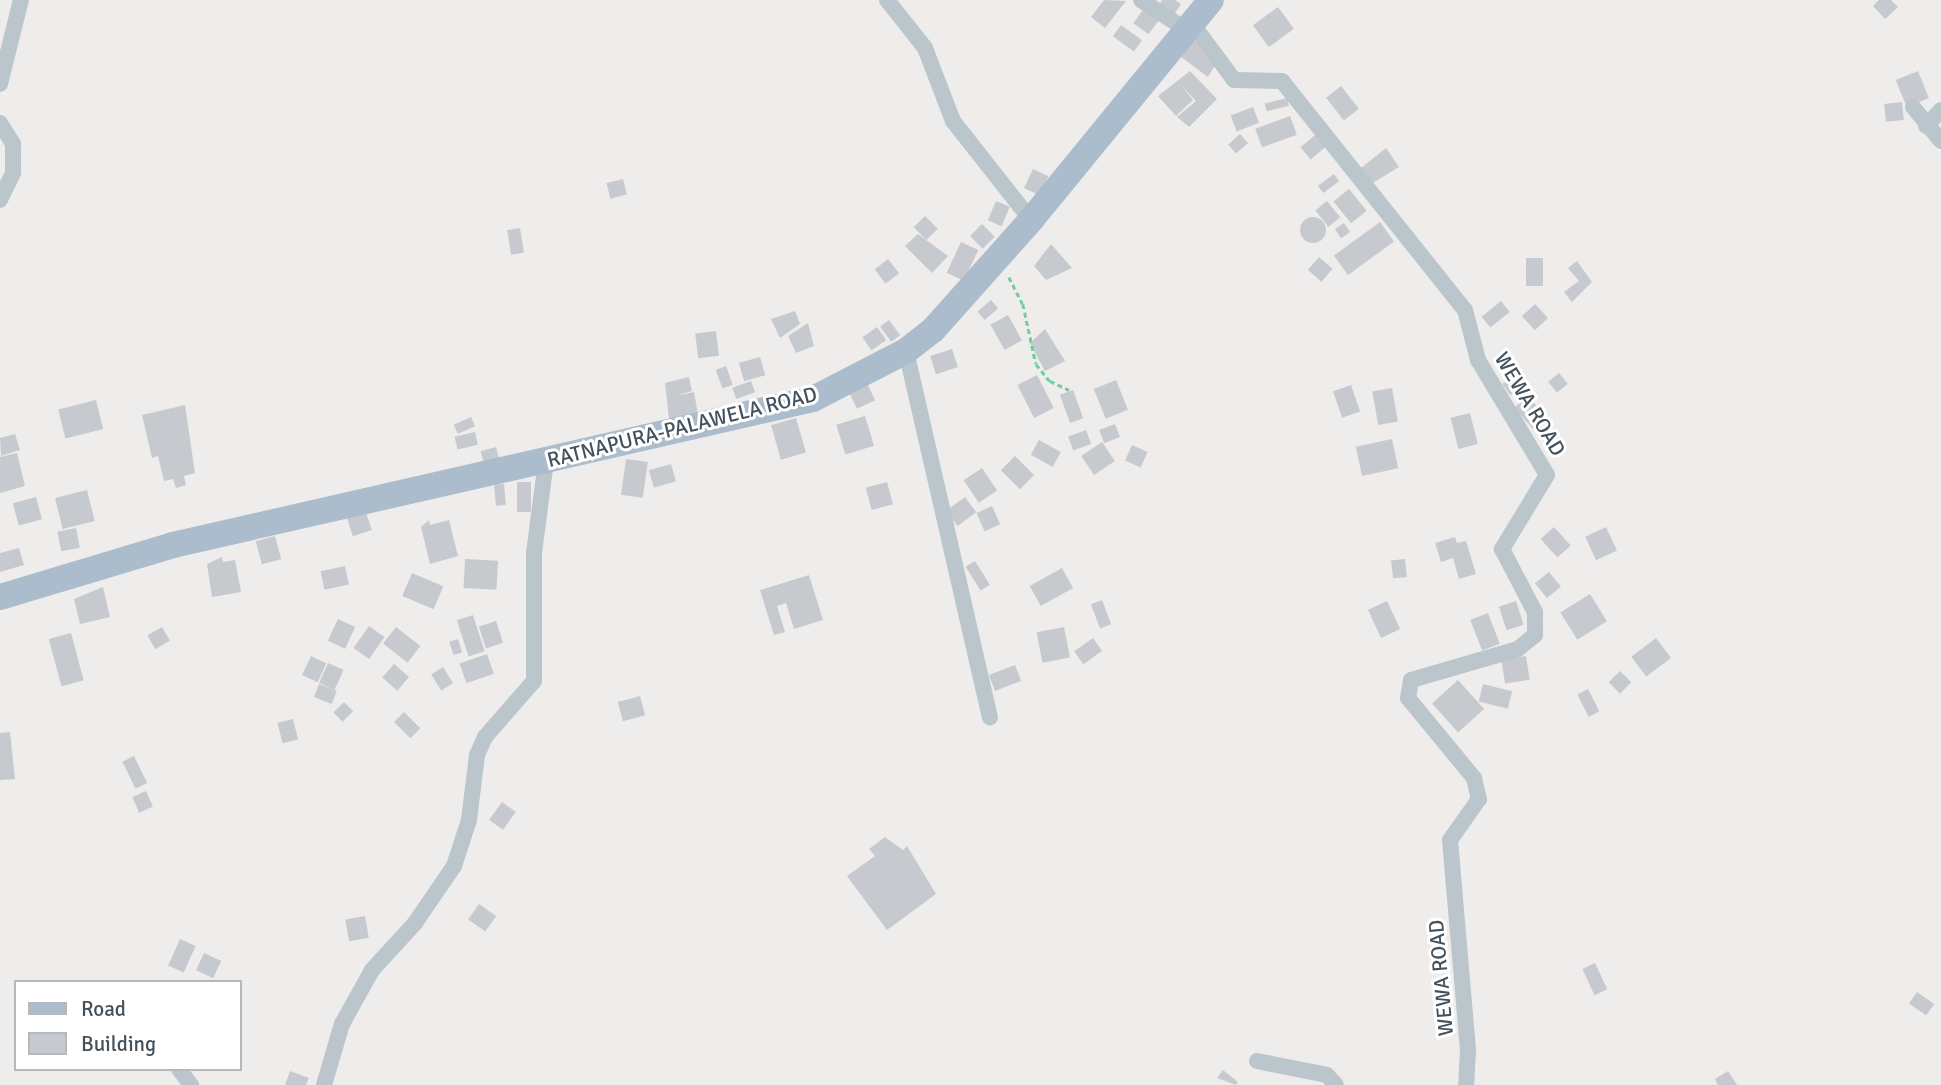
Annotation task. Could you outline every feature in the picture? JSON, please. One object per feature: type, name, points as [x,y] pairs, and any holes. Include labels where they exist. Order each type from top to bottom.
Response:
[{"type":"main road","name":"RATNAPURA-PALAWELA ROAD","points":[[0,597],[173,545],[813,400],[906,351],[998,259],[1211,0]]},
{"type":"street","points":[[0,84],[22,0]]},
{"type":"street","points":[[887,0],[925,48],[953,121],[1031,220]]},
{"type":"street","points":[[1141,0],[1188,26]]},
{"type":"street","name":"WEWA ROAD","points":[[1188,26],[1234,80],[1282,81],[1465,310],[1478,360],[1547,475],[1502,550],[1535,612],[1535,635],[1518,649],[1411,680],[1408,698],[1474,778],[1479,799],[1450,840],[1468,1049],[1465,1085]]},
{"type":"street","points":[[1913,107],[1926,127],[1941,141]]},
{"type":"street","points":[[1926,127],[1941,110]]},
{"type":"street","points":[[0,123],[13,144],[13,173],[0,200]]},
{"type":"street","points":[[906,351],[990,719]]},
{"type":"street","points":[[324,1085],[342,1024],[372,970],[415,923],[454,866],[470,820],[477,755],[485,737],[534,681],[534,553],[547,461]]},
{"type":"street","points":[[1257,1060],[1327,1075],[1336,1085]]},
{"type":"path","points":[[998,259],[1023,304],[1036,364],[1050,381],[1069,390]]},
{"type":"building","points":[[1104,0],[1126,1],[1105,28],[1091,17]]},
{"type":"building","points":[[1162,0],[1175,0],[1181,4],[1173,16],[1158,6]]},
{"type":"building","points":[[1879,0],[1891,0],[1898,7],[1885,19],[1873,6]]},
{"type":"building","points":[[1145,7],[1160,18],[1149,34],[1133,23]]},
{"type":"building","points":[[1278,7],[1294,29],[1269,47],[1253,25]]},
{"type":"building","points":[[1121,25],[1142,40],[1134,52],[1113,36]]},
{"type":"building","points":[[1194,40],[1217,62],[1208,77],[1181,57]]},
{"type":"building","points":[[1190,71],[1217,99],[1189,127],[1177,117],[1196,101],[1181,85],[1193,100],[1176,116],[1158,96]]},
{"type":"building","points":[[1918,71],[1929,98],[1907,107],[1896,80]]},
{"type":"building","points":[[1341,86],[1359,109],[1344,121],[1326,98]]},
{"type":"building","points":[[1287,98],[1289,106],[1267,111],[1265,104]]},
{"type":"building","points":[[1902,102],[1904,120],[1886,122],[1884,104]]},
{"type":"building","points":[[1253,107],[1259,123],[1237,131],[1231,116]]},
{"type":"building","points":[[1290,116],[1297,135],[1262,147],[1255,129]]},
{"type":"building","points":[[1240,134],[1248,143],[1236,154],[1228,145]]},
{"type":"building","points":[[1315,135],[1325,147],[1311,159],[1300,147]]},
{"type":"building","points":[[1386,148],[1399,167],[1371,184],[1361,168]]},
{"type":"building","points":[[1033,169],[1048,176],[1040,195],[1024,188]]},
{"type":"building","points":[[1334,174],[1339,181],[1323,193],[1318,186]]},
{"type":"building","points":[[623,179],[627,195],[610,199],[607,183]]},
{"type":"building","points":[[1349,189],[1367,211],[1351,223],[1333,202]]},
{"type":"building","points":[[996,201],[1010,207],[1002,226],[988,220]]},
{"type":"building","points":[[1327,201],[1340,217],[1329,227],[1315,210]]},
{"type":"building","points":[[925,216],[938,229],[926,240],[914,227]]},
{"type":"building","points":[[1313,217],[1322,221],[1326,230],[1322,239],[1313,243],[1304,239],[1300,230],[1304,221]]},
{"type":"building","points":[[1380,222],[1394,241],[1348,275],[1334,256]]},
{"type":"building","points":[[1344,223],[1350,232],[1341,238],[1335,229]]},
{"type":"building","points":[[982,224],[995,237],[983,249],[970,236]]},
{"type":"building","points":[[520,228],[524,253],[511,255],[507,230]]},
{"type":"building","points":[[918,234],[948,256],[932,273],[905,246]]},
{"type":"building","points":[[961,242],[978,250],[964,281],[947,273]]},
{"type":"building","points":[[1051,244],[1072,268],[1046,280],[1034,266]]},
{"type":"building","points":[[1319,257],[1333,269],[1321,282],[1308,270]]},
{"type":"building","points":[[1526,258],[1543,258],[1543,286],[1526,286]]},
{"type":"building","points":[[888,259],[899,273],[886,284],[875,269]]},
{"type":"building","points":[[1577,261],[1592,282],[1572,302],[1564,292],[1579,281],[1568,268]]},
{"type":"building","points":[[991,300],[998,308],[985,320],[977,312]]},
{"type":"building","points":[[1501,301],[1510,312],[1490,328],[1482,317]]},
{"type":"building","points":[[1535,304],[1548,318],[1535,330],[1522,316]]},
{"type":"building","points":[[795,311],[800,324],[780,338],[771,319]]},
{"type":"building","points":[[1008,315],[1022,340],[1005,350],[991,325]]},
{"type":"building","points":[[889,320],[900,335],[891,342],[880,326]]},
{"type":"building","points":[[808,323],[814,346],[796,353],[788,336]]},
{"type":"building","points":[[877,327],[886,340],[871,350],[862,337]]},
{"type":"building","points":[[1045,329],[1065,361],[1045,371],[1030,343]]},
{"type":"building","points":[[716,331],[719,356],[698,358],[695,334]]},
{"type":"building","points":[[952,349],[958,367],[936,374],[930,356]]},
{"type":"building","points":[[760,357],[765,375],[744,381],[739,363]]},
{"type":"building","points":[[726,366],[733,385],[723,389],[716,370]]},
{"type":"building","points":[[1520,371],[1528,382],[1510,395],[1502,384]]},
{"type":"building","points":[[1559,373],[1568,384],[1557,393],[1548,382]]},
{"type":"building","points":[[1037,375],[1054,408],[1034,418],[1017,385]]},
{"type":"building","points":[[689,377],[692,391],[675,396],[694,392],[698,414],[669,419],[665,383]]},
{"type":"building","points":[[1116,380],[1128,410],[1106,419],[1094,389]]},
{"type":"building","points":[[751,381],[755,392],[736,399],[732,388]]},
{"type":"building","points":[[867,383],[875,400],[857,409],[849,391]]},
{"type":"building","points":[[1351,385],[1360,411],[1342,418],[1333,391]]},
{"type":"building","points":[[1392,388],[1398,421],[1378,425],[1372,391]]},
{"type":"building","points":[[1073,390],[1083,418],[1070,423],[1060,395]]},
{"type":"building","points":[[1528,396],[1549,420],[1535,432],[1514,408]]},
{"type":"building","points":[[96,400],[103,429],[65,439],[58,409]]},
{"type":"building","points":[[185,405],[195,473],[184,476],[186,485],[176,488],[173,479],[164,481],[158,456],[152,458],[142,415]]},
{"type":"building","points":[[1470,413],[1478,444],[1458,449],[1451,418]]},
{"type":"building","points":[[865,416],[874,446],[845,454],[836,425]]},
{"type":"building","points":[[471,417],[475,426],[458,434],[454,425]]},
{"type":"building","points":[[796,418],[806,453],[781,460],[771,425]]},
{"type":"building","points":[[1115,424],[1120,437],[1104,443],[1099,430]]},
{"type":"building","points":[[1086,430],[1091,444],[1073,451],[1068,436]]},
{"type":"building","points":[[475,432],[478,445],[457,449],[455,437]]},
{"type":"building","points":[[15,434],[20,450],[1,456],[0,438]]},
{"type":"building","points":[[1392,439],[1398,468],[1362,476],[1356,447]]},
{"type":"building","points":[[1039,440],[1061,452],[1053,467],[1031,455]]},
{"type":"building","points":[[1102,442],[1115,461],[1094,475],[1081,456]]},
{"type":"building","points":[[1132,445],[1148,452],[1141,467],[1125,461]]},
{"type":"building","points":[[496,447],[499,458],[483,462],[481,451]]},
{"type":"building","points":[[17,453],[25,486],[0,493],[0,457]]},
{"type":"building","points":[[1015,456],[1034,475],[1020,489],[1001,470]]},
{"type":"building","points":[[626,459],[648,462],[643,498],[621,495]]},
{"type":"building","points":[[671,464],[676,481],[654,488],[649,470]]},
{"type":"building","points":[[982,468],[997,490],[979,503],[964,480]]},
{"type":"building","points":[[517,482],[531,482],[531,512],[517,512]]},
{"type":"building","points":[[887,482],[893,504],[872,510],[866,488]]},
{"type":"building","points":[[504,484],[506,505],[496,506],[494,485]]},
{"type":"building","points":[[87,490],[95,521],[63,529],[55,498]]},
{"type":"building","points":[[36,497],[42,519],[19,525],[13,503]]},
{"type":"building","points":[[965,497],[976,512],[958,526],[946,511]]},
{"type":"building","points":[[992,506],[1000,524],[985,531],[976,513]]},
{"type":"building","points":[[366,512],[372,530],[353,536],[347,518]]},
{"type":"building","points":[[429,520],[430,525],[449,520],[458,556],[430,564],[421,527]]},
{"type":"building","points":[[1554,527],[1571,546],[1557,558],[1541,539]]},
{"type":"building","points":[[1606,527],[1617,551],[1596,560],[1585,537]]},
{"type":"building","points":[[76,528],[80,548],[61,551],[57,532]]},
{"type":"building","points":[[275,536],[281,559],[262,564],[256,541]]},
{"type":"building","points":[[1455,537],[1457,543],[1466,541],[1476,574],[1459,579],[1453,558],[1441,562],[1435,543]]},
{"type":"building","points":[[19,548],[24,565],[0,572],[0,553]]},
{"type":"building","points":[[222,557],[223,562],[235,560],[241,592],[212,597],[207,564]]},
{"type":"building","points":[[465,559],[498,561],[496,590],[463,588]]},
{"type":"building","points":[[1405,559],[1407,577],[1393,578],[1391,560]]},
{"type":"building","points":[[975,561],[990,585],[981,591],[966,567]]},
{"type":"building","points":[[345,566],[349,585],[324,590],[321,571]]},
{"type":"building","points":[[1062,568],[1073,588],[1041,606],[1030,586]]},
{"type":"building","points":[[1549,572],[1561,587],[1547,598],[1535,583]]},
{"type":"building","points":[[412,573],[443,586],[434,609],[402,596]]},
{"type":"building","points":[[809,575],[823,620],[794,629],[786,603],[777,606],[785,632],[774,635],[760,590]]},
{"type":"building","points":[[103,587],[110,617],[80,624],[74,599]]},
{"type":"building","points":[[1590,594],[1607,621],[1577,640],[1560,613]]},
{"type":"building","points":[[1102,600],[1111,624],[1100,629],[1091,604]]},
{"type":"building","points":[[1387,601],[1400,629],[1381,638],[1368,610]]},
{"type":"building","points":[[1516,601],[1524,625],[1507,630],[1499,607]]},
{"type":"building","points":[[1488,613],[1500,644],[1482,651],[1470,620]]},
{"type":"building","points":[[473,615],[485,651],[469,656],[457,620]]},
{"type":"building","points":[[338,619],[355,627],[345,649],[328,641]]},
{"type":"building","points":[[496,621],[503,643],[486,648],[479,627]]},
{"type":"building","points":[[369,626],[385,637],[369,659],[354,648]]},
{"type":"building","points":[[162,627],[170,641],[155,649],[147,636]]},
{"type":"building","points":[[396,627],[420,646],[407,663],[383,644]]},
{"type":"building","points":[[1064,627],[1070,657],[1042,663],[1037,632]]},
{"type":"building","points":[[71,633],[84,680],[61,686],[49,639]]},
{"type":"building","points":[[1093,638],[1102,651],[1083,664],[1074,651]]},
{"type":"building","points":[[1656,638],[1671,658],[1646,677],[1631,657]]},
{"type":"building","points":[[458,639],[462,652],[453,655],[449,642]]},
{"type":"building","points":[[487,654],[494,674],[466,683],[460,663]]},
{"type":"building","points":[[311,656],[326,663],[318,682],[302,675]]},
{"type":"building","points":[[1526,656],[1530,680],[1505,684],[1501,660]]},
{"type":"building","points":[[328,663],[344,670],[335,690],[319,683]]},
{"type":"building","points":[[394,664],[409,677],[397,691],[382,678]]},
{"type":"building","points":[[1015,665],[1021,681],[995,691],[989,675]]},
{"type":"building","points":[[443,667],[453,683],[441,691],[431,674]]},
{"type":"building","points":[[1620,671],[1631,682],[1620,694],[1609,682]]},
{"type":"building","points":[[1458,680],[1484,709],[1458,732],[1432,703]]},
{"type":"building","points":[[319,684],[337,691],[332,704],[314,697]]},
{"type":"building","points":[[1483,684],[1512,691],[1508,709],[1479,701]]},
{"type":"building","points":[[1588,689],[1599,711],[1589,717],[1577,694]]},
{"type":"building","points":[[640,696],[645,715],[623,721],[618,702]]},
{"type":"building","points":[[344,702],[353,711],[343,722],[333,713]]},
{"type":"building","points":[[404,712],[420,728],[410,738],[394,722]]},
{"type":"building","points":[[293,719],[298,739],[283,743],[277,723]]},
{"type":"building","points":[[10,732],[15,779],[0,780],[0,733]]},
{"type":"building","points":[[134,756],[147,783],[135,789],[122,762]]},
{"type":"building","points":[[146,791],[153,807],[139,813],[132,797]]},
{"type":"building","points":[[502,802],[516,812],[503,830],[489,820]]},
{"type":"building","points":[[885,837],[903,850],[907,846],[936,894],[887,930],[847,876],[875,856],[869,849]]},
{"type":"building","points":[[479,904],[496,916],[485,932],[468,920]]},
{"type":"building","points":[[365,916],[369,938],[349,941],[345,919]]},
{"type":"building","points":[[180,939],[196,946],[184,972],[168,965]]},
{"type":"building","points":[[204,953],[221,961],[213,978],[196,970]]},
{"type":"building","points":[[1595,963],[1607,989],[1595,995],[1582,969]]},
{"type":"building","points":[[1917,992],[1934,1004],[1926,1016],[1909,1003]]},
{"type":"building","points":[[1223,1070],[1238,1082],[1236,1085],[1217,1078]]},
{"type":"building","points":[[290,1071],[309,1078],[306,1085],[285,1085]]},
{"type":"building","points":[[1728,1071],[1737,1085],[1718,1085],[1715,1079]]}]
